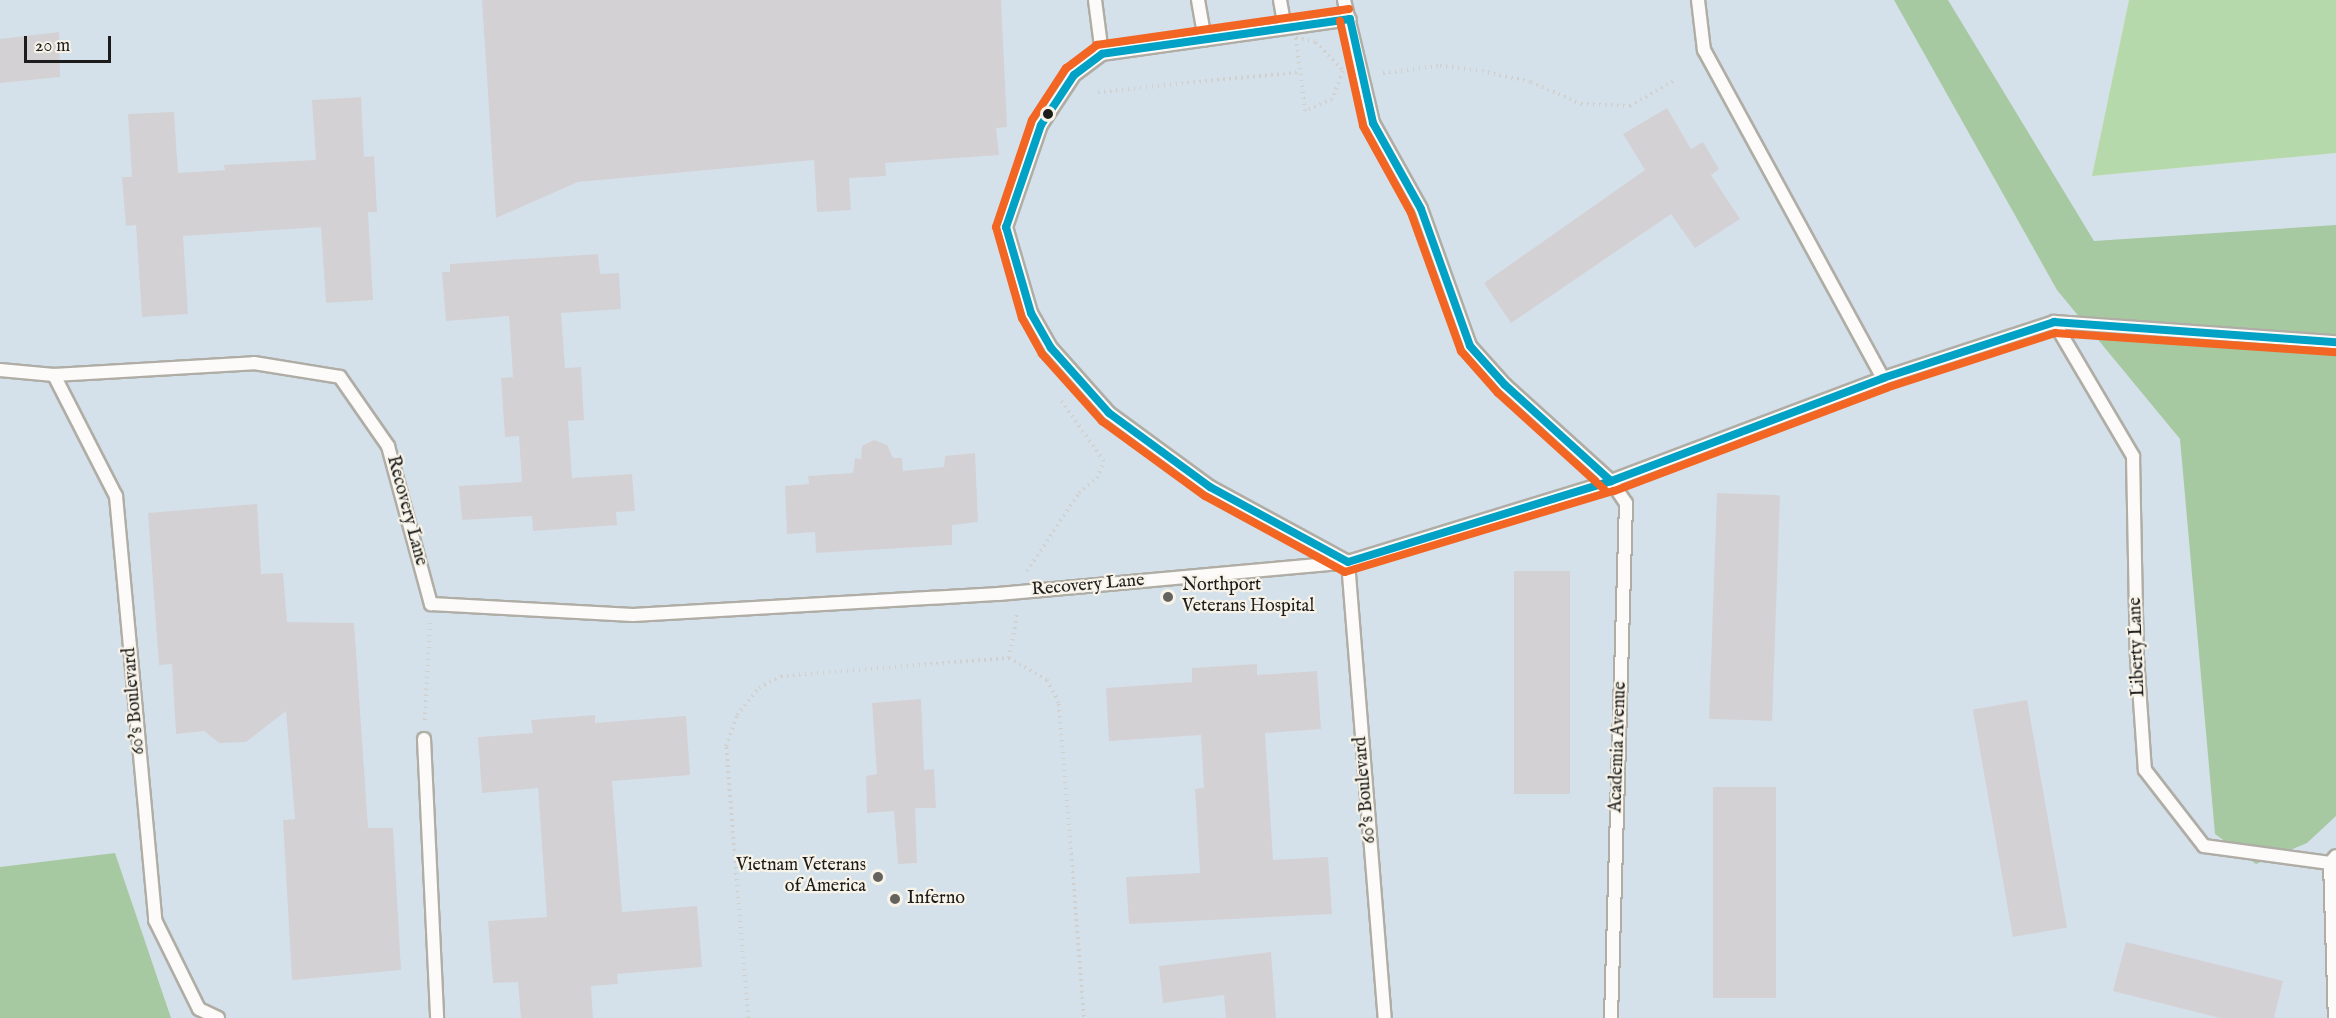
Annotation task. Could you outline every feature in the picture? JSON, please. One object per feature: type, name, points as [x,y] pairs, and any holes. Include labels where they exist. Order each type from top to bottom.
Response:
[{"type":"lane","points":[[1095,0],[1102,54]]},
{"type":"lane","points":[[1198,0],[1205,39]]},
{"type":"lane","points":[[1280,0],[1285,28]]},
{"type":"lane","name":"Academia Avenue","points":[[1344,0],[1373,123],[1421,209],[1470,346],[1505,385],[1611,481],[1626,503],[1611,1018]]},
{"type":"lane","points":[[1698,0],[1704,51],[1883,378]]},
{"type":"lane","points":[[1348,562],[1210,487],[1109,412],[1051,348],[1021,288],[1006,227],[1041,124],[1074,75],[1102,54],[1350,19]]},
{"type":"lane","points":[[2054,322],[2336,342]]},
{"type":"lane","name":"Recovery Lane","points":[[0,370],[54,375],[254,363],[340,377],[388,446],[431,604],[585,615],[1022,592],[1348,562],[1611,481],[1883,378],[2054,322]]},
{"type":"lane","name":"Liberty Lane","points":[[2054,322],[2133,456],[2137,657],[2145,770],[2204,846],[2333,859],[2336,1018]]},
{"type":"lane","name":"60's Boulevard","points":[[54,375],[116,496],[155,920],[199,1010],[218,1018]]},
{"type":"lane","name":"60's Boulevard","points":[[1348,562],[1385,1018]]},
{"type":"lane","points":[[424,739],[436,1018]]},
{"type":"path","points":[[1296,38],[1316,42],[1343,71],[1332,99],[1305,111],[1300,72],[1296,38]]},
{"type":"path","points":[[1383,73],[1440,66],[1482,71],[1531,82],[1581,104],[1630,106],[1673,81]]},
{"type":"path","points":[[1098,92],[1300,72]]},
{"type":"path","points":[[1009,658],[1027,570],[1078,493],[1097,478],[1104,461],[1060,399]]},
{"type":"path","points":[[424,739],[431,604]]},
{"type":"path","points":[[748,1018],[726,746],[737,715],[759,688],[781,676],[1009,658],[1047,680],[1059,704],[1084,1018]]},
{"type":"shaded area","name":"Northport Veterans Hospital","points":[[0,0],[2129,0],[2092,176],[2336,153],[2336,1018],[0,1018]]},
{"type":"green space","points":[[1894,0],[1948,0],[2094,241],[2336,225],[2336,816],[2307,843],[2256,864],[2215,834],[2180,439],[2057,290]]},
{"type":"green space","points":[[2129,0],[2336,0],[2336,153],[2092,176]]},
{"type":"green space","points":[[115,853],[171,1018],[0,1018],[0,867]]},
{"type":"building","points":[[482,0],[1001,0],[1007,127],[996,128],[999,155],[885,163],[886,176],[849,178],[851,210],[817,212],[814,160],[578,182],[496,218]]},
{"type":"building","points":[[59,32],[60,77],[0,83],[0,39]]},
{"type":"building","points":[[361,97],[364,157],[374,156],[377,212],[368,212],[373,300],[326,303],[321,227],[183,236],[188,314],[142,317],[136,225],[126,226],[122,177],[132,177],[128,114],[174,112],[178,173],[225,170],[224,165],[316,160],[312,100]]},
{"type":"building","points":[[1667,108],[1691,149],[1703,142],[1719,169],[1711,175],[1740,219],[1695,248],[1671,214],[1511,323],[1484,283],[1645,170],[1623,134]]},
{"type":"building","points":[[598,254],[600,274],[619,273],[621,309],[561,313],[565,368],[581,367],[584,420],[568,421],[572,478],[632,474],[635,511],[616,512],[617,525],[533,531],[532,516],[462,520],[459,486],[522,482],[519,436],[505,437],[501,378],[513,377],[509,316],[446,321],[442,272],[450,272],[450,264]]},
{"type":"building","points":[[874,440],[887,445],[893,458],[902,458],[903,471],[944,467],[945,456],[975,453],[978,522],[952,525],[952,545],[816,553],[815,532],[787,534],[785,486],[809,484],[808,476],[853,473],[855,458],[861,459],[862,446]]},
{"type":"building","points":[[1717,493],[1780,495],[1772,721],[1709,719]]},
{"type":"building","points":[[257,504],[261,574],[283,573],[287,622],[354,623],[368,828],[393,828],[401,970],[292,980],[283,820],[295,819],[286,711],[246,742],[219,743],[204,731],[176,734],[172,664],[159,665],[148,513]]},
{"type":"building","points":[[1514,571],[1570,571],[1570,794],[1514,794]]},
{"type":"building","points":[[1257,664],[1257,675],[1317,671],[1321,729],[1265,733],[1273,860],[1328,857],[1332,914],[1129,924],[1126,877],[1200,873],[1195,789],[1204,788],[1201,735],[1109,741],[1106,688],[1192,682],[1192,668]]},
{"type":"building","points":[[921,699],[924,770],[934,769],[936,808],[915,808],[917,863],[898,864],[894,811],[867,813],[866,776],[877,774],[872,703]]},
{"type":"building","points":[[2027,700],[2067,927],[2013,937],[1973,710]]},
{"type":"building","points":[[595,715],[595,723],[686,716],[690,775],[612,781],[622,912],[697,906],[702,967],[617,974],[618,984],[591,986],[593,1018],[521,1018],[518,982],[493,983],[488,921],[547,917],[538,788],[482,793],[478,737],[533,733],[531,720]]},
{"type":"building","points":[[1713,787],[1776,787],[1776,998],[1713,998]]},
{"type":"building","points":[[2126,942],[2283,981],[2274,1018],[2220,1018],[2113,991]]},
{"type":"building","points":[[1271,952],[1276,1018],[1226,1018],[1224,995],[1163,1003],[1159,966]]},
{"type":"transit line","points":[[1349,9],[1097,45],[1066,68],[1032,120],[996,227],[1022,318],[1042,354],[1102,421],[1205,496],[1345,572],[1614,491],[1886,388],[2055,333],[2335,352]]},
{"type":"transit line","points":[[1350,19],[1102,54],[1074,75],[1041,125],[1006,227],[1031,313],[1051,348],[1109,413],[1210,487],[1348,562],[1611,481],[1883,378],[2054,322],[2336,342]]},
{"type":"transit line","points":[[1350,19],[1373,123],[1421,209],[1470,346],[1505,385],[1611,481]]},
{"type":"transit line","points":[[1340,21],[1363,126],[1411,213],[1461,351],[1498,393],[1604,489]]},
{"type":"place","name":"Northport Veterans Hospital","points":[[1168,597]]},
{"type":"place","name":"Vietnam Veterans of America","points":[[878,877]]},
{"type":"place","name":"Inferno","points":[[895,899]]}]
